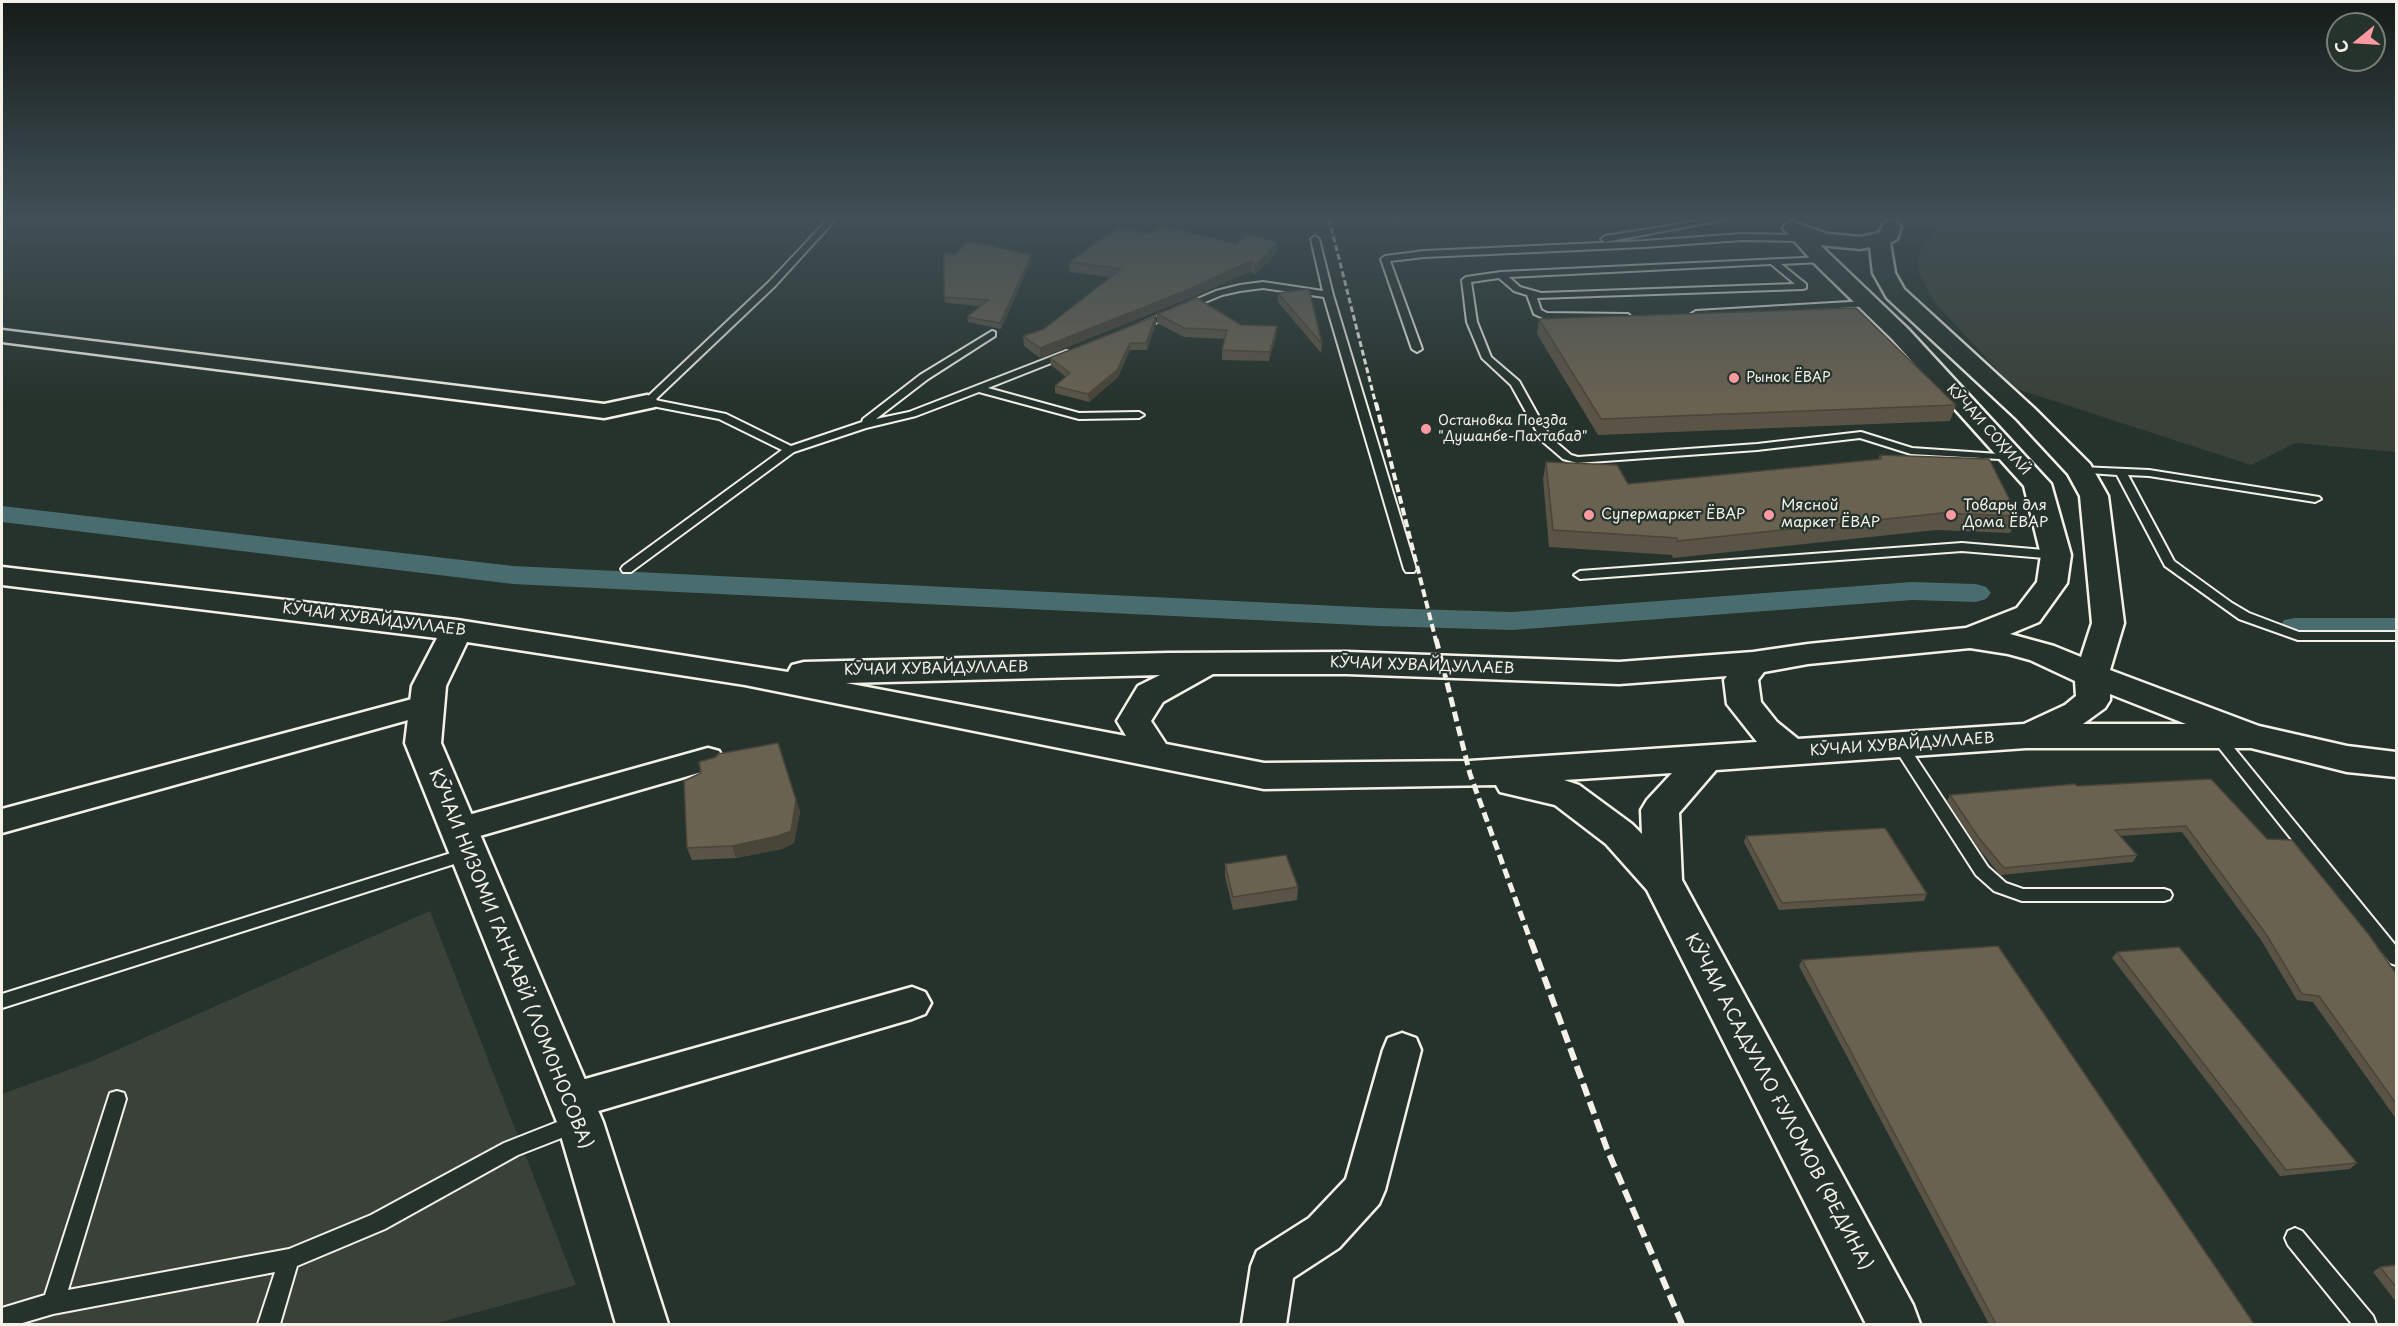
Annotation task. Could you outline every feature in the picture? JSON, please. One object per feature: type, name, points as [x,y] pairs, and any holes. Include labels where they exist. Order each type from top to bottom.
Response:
[{"type":"street","name":"КӮЧАИ СОҲИЛӢ","points":[[1843,281],[1900,334],[2037,484],[2056,555],[2052,583],[2028,615],[1970,638]]},
{"type":"street","points":[[1888,281],[1895,293],[2026,414],[2080,470],[2094,496],[2108,623],[2092,675]]},
{"type":"street","points":[[2,336],[604,411],[647,402]]},
{"type":"street","name":"КӮЧАИ ХУВАЙДУЛЛАЕВ","points":[[2,576],[457,630],[745,674],[1018,730],[1153,753],[1264,776],[1470,774],[2026,736],[2234,736],[2347,759],[2397,764]]},
{"type":"street","name":"КӮЧАИ НИЗОМИ ГАНҶАВӢ (ЛОМОНОСОВА)","points":[[457,630],[429,686],[423,743],[575,1111],[642,1324]]},
{"type":"street","name":"КӮЧАИ ХУВАЙДУЛЛАЕВ","points":[[745,674],[1208,663],[1347,663],[1619,673],[1753,663],[1820,653],[1970,638],[2010,644],[2042,653],[2234,736]]},
{"type":"street","points":[[1153,753],[1134,721],[1150,694],[1208,663]]},
{"type":"street","points":[[1753,663],[1741,680],[1744,704],[1765,730],[1791,753]]},
{"type":"street","name":"КӮЧАИ ХУВАЙДУЛЛАЕВ","points":[[2026,736],[2077,713],[2093,700],[2092,675]]},
{"type":"street","points":[[2,821],[427,705]]},
{"type":"street","points":[[464,842],[708,759]]},
{"type":"street","points":[[1662,880],[1660,810],[1705,759]]},
{"type":"street","points":[[1470,774],[1566,794],[1619,834],[1662,880]]},
{"type":"street","name":"КӮЧАИ АСАДУЛЛО ҒУЛОМОВ (ФЕДИНА)","points":[[1662,880],[1894,1324]]},
{"type":"street","points":[[575,1111],[912,1003]]},
{"type":"street","points":[[1264,1324],[1273,1266],[1324,1233],[1364,1190],[1402,1050]]},
{"type":"lane","points":[[647,402],[775,281]]},
{"type":"lane","points":[[1325,281],[1410,568]]},
{"type":"lane","points":[[1393,281],[1416,349]]},
{"type":"lane","points":[[1466,281],[1472,322],[1487,358],[1515,383],[1546,439],[1567,457],[1577,460],[1757,447],[1861,435],[1911,451],[2013,458]]},
{"type":"lane","points":[[1508,281],[1517,289],[1541,296],[1803,286]]},
{"type":"lane","points":[[1797,281],[1824,306]]},
{"type":"lane","points":[[1133,328],[1219,293],[1240,288],[1263,285],[1328,295]]},
{"type":"lane","points":[[1531,294],[1537,312],[1545,316],[1635,316]]},
{"type":"lane","points":[[1683,314],[1867,304]]},
{"type":"lane","points":[[863,425],[924,377],[992,334]]},
{"type":"lane","points":[[627,569],[790,450],[863,425],[912,414],[1080,348]]},
{"type":"lane","points":[[977,388],[1079,416],[1139,415]]},
{"type":"lane","points":[[647,402],[722,416],[790,450]]},
{"type":"lane","points":[[2080,470],[2150,473],[2315,499]]},
{"type":"lane","points":[[2121,472],[2169,563],[2227,606],[2244,616],[2298,636],[2397,636]]},
{"type":"lane","points":[[1580,575],[1962,547],[2056,555]]},
{"type":"lane","points":[[2234,736],[2397,958]]},
{"type":"lane","points":[[1900,745],[1982,871],[2000,887],[2022,895],[2164,895]]},
{"type":"lane","points":[[2,1001],[464,842]]},
{"type":"lane","points":[[53,1304],[117,1100]]},
{"type":"lane","points":[[2,1319],[53,1304],[289,1259],[378,1222],[575,1111]]},
{"type":"lane","points":[[2295,1238],[2365,1324]]},
{"type":"lane","points":[[269,1324],[289,1259]]},
{"type":"shaded area","points":[[1923,281],[2396,281],[2396,452],[2295,443],[2251,465],[2014,388],[1934,302]]},
{"type":"shaded area","points":[[430,911],[576,1285],[434,1324],[2,1324],[2,1094],[90,1062]]},
{"type":"building","points":[[944,281],[1019,281],[1000,323],[967,317],[988,300],[944,297]]},
{"type":"building","points":[[1106,281],[1207,281],[1040,348],[1023,336],[1044,329]]},
{"type":"building","points":[[1309,289],[1322,344],[1278,293]]},
{"type":"building","points":[[1197,298],[1241,325],[1277,326],[1270,352],[1222,350],[1227,330],[1184,328],[1157,314]]},
{"type":"building","name":"Рынок ЁВАР","points":[[1856,308],[1956,405],[1601,419],[1539,319]]},
{"type":"building","points":[[1156,316],[1146,343],[1130,343],[1117,370],[1088,394],[1055,386],[1070,373],[1050,358]]},
{"type":"building","points":[[1880,455],[1989,459],[2018,516],[1943,513],[1678,541],[1677,538],[1553,530],[1546,462],[1617,465],[1628,484],[1882,459]]},
{"type":"building","points":[[778,743],[796,800],[791,831],[732,846],[687,848],[684,781],[701,773],[699,762],[716,757],[718,754]]},
{"type":"building","points":[[2211,779],[2267,839],[2292,840],[2369,935],[2397,975],[2397,1105],[2319,996],[2302,994],[2266,934],[2186,826],[2115,830],[2137,855],[2004,868],[1979,838],[1950,795],[2075,784],[2077,786]]},
{"type":"building","points":[[1885,828],[1927,894],[1782,903],[1746,836]]},
{"type":"building","points":[[1286,855],[1298,887],[1233,897],[1225,864]]},
{"type":"building","points":[[1998,946],[2254,1324],[1996,1324],[1802,960]]},
{"type":"building","points":[[2179,947],[2357,1163],[2286,1170],[2117,952]]},
{"type":"building","points":[[2397,1265],[2397,1288],[2380,1267]]},
{"type":"waterway","points":[[2,514],[513,575],[1379,617],[1512,621],[1912,591],[1976,593]]},
{"type":"waterway","points":[[2295,627],[2396,627]]},
{"type":"railway","points":[[1345,281],[1376,405]]},
{"type":"railway","points":[[1376,403],[1436,641]]},
{"type":"railway","points":[[1436,639],[1470,774],[1531,942]]},
{"type":"railway","points":[[1531,941],[1607,1149],[1682,1324]]},
{"type":"place","name":"Рынок ЁВАР","points":[[1734,378]]},
{"type":"place","name":"Остановка Поезда \"Душанбе-Пахтабад\"","points":[[1426,429]]},
{"type":"place","name":"Супермаркет ЁВАР","points":[[1589,515]]},
{"type":"place","name":"Мясной маркет ЁВАР","points":[[1769,515]]},
{"type":"place","name":"Товары для Дома ЁВАР","points":[[1951,515]]}]
